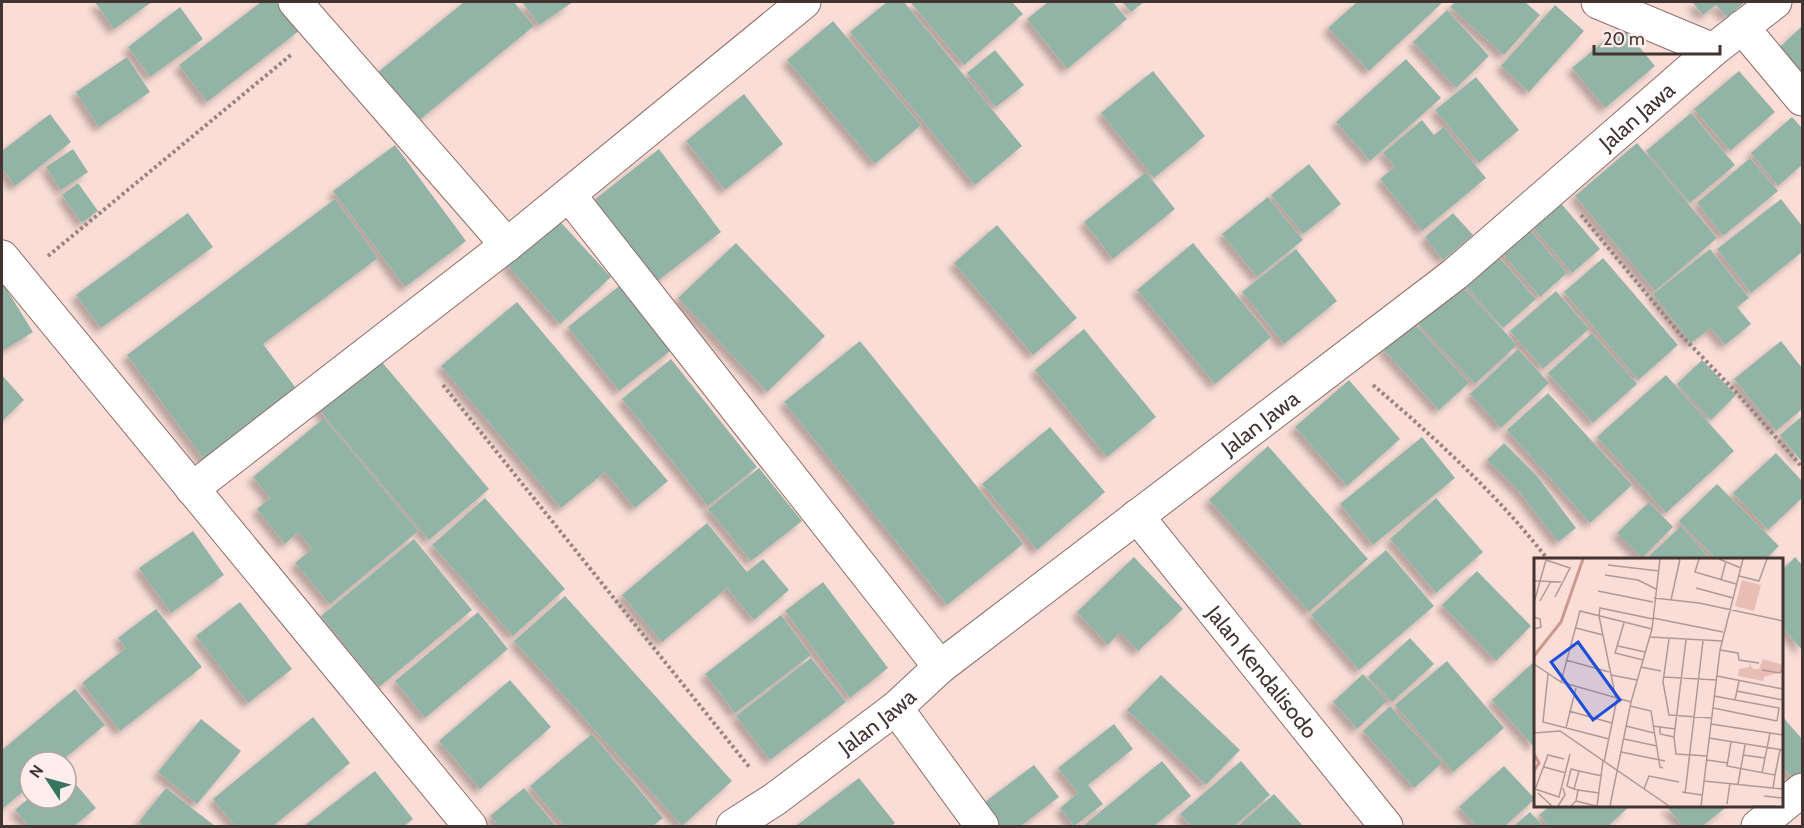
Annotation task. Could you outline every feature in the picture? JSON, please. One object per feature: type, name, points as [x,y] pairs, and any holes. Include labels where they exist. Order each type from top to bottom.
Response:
[{"type":"street","points":[[295,2],[507,245]]},
{"type":"street","points":[[192,489],[507,245],[804,2]]},
{"type":"street","points":[[1598,2],[1713,50]]},
{"type":"street","name":"Jalan Jawa","points":[[734,826],[775,799],[896,708],[940,667],[1455,274],[1713,50],[1775,2]]},
{"type":"street","points":[[1742,27],[1803,99]]},
{"type":"street","points":[[568,195],[940,667]]},
{"type":"street","points":[[10,268],[470,826]]},
{"type":"street","name":"Jalan Kendalisodo","points":[[1137,516],[1386,826]]},
{"type":"street","points":[[896,708],[982,826]]},
{"type":"street","points":[[1783,803],[1803,790]]},
{"type":"street","points":[[1762,817],[1777,807]]},
{"type":"path","points":[[10,268],[321,31]]},
{"type":"path","points":[[1556,186],[1679,333],[1735,390],[1803,467]]},
{"type":"path","points":[[1343,359],[1435,438],[1533,540],[1546,558]]},
{"type":"path","points":[[443,385],[775,799]]},
{"type":"building","points":[[95,2],[152,2],[114,29]]},
{"type":"building","points":[[261,2],[276,2],[299,31],[207,102],[179,65]]},
{"type":"building","points":[[464,2],[514,2],[534,26],[412,126],[372,77]]},
{"type":"building","points":[[522,2],[573,2],[539,25]]},
{"type":"building","points":[[887,2],[904,2],[1022,146],[975,185],[850,32]]},
{"type":"building","points":[[910,2],[1012,2],[1023,14],[964,65]]},
{"type":"building","points":[[1048,2],[1113,2],[1127,19],[1067,69],[1027,19]]},
{"type":"building","points":[[1122,2],[1144,2],[1131,12]]},
{"type":"building","points":[[1357,2],[1443,2],[1369,71],[1328,28]]},
{"type":"building","points":[[1455,2],[1525,2],[1540,15],[1504,55],[1450,7]]},
{"type":"building","points":[[1692,2],[1745,2],[1727,17],[1716,5],[1703,15]]},
{"type":"building","points":[[1555,5],[1584,31],[1529,92],[1501,66]]},
{"type":"building","points":[[180,7],[203,39],[150,77],[128,47]]},
{"type":"building","points":[[1447,10],[1489,56],[1456,88],[1413,42]]},
{"type":"building","points":[[833,21],[921,125],[875,164],[787,60]]},
{"type":"building","points":[[1622,26],[1655,66],[1605,108],[1572,68]]},
{"type":"building","points":[[1802,26],[1802,82],[1775,52]]},
{"type":"building","points":[[995,50],[1024,85],[996,107],[967,73]]},
{"type":"building","points":[[127,57],[150,92],[99,127],[76,92]]},
{"type":"building","points":[[1406,59],[1441,98],[1370,161],[1336,122]]},
{"type":"building","points":[[1153,71],[1205,136],[1154,178],[1101,113]]},
{"type":"building","points":[[1739,71],[1775,112],[1730,151],[1694,109]]},
{"type":"building","points":[[1476,77],[1519,130],[1479,163],[1435,110]]},
{"type":"building","points":[[744,94],[783,144],[725,190],[686,141]]},
{"type":"building","points":[[1691,113],[1735,165],[1690,203],[1646,151]]},
{"type":"building","points":[[50,114],[71,142],[15,186],[2,168],[2,151]]},
{"type":"building","points":[[1792,117],[1802,128],[1802,165],[1778,186],[1751,153]]},
{"type":"building","points":[[1422,120],[1434,135],[1444,127],[1486,178],[1422,231],[1380,179],[1395,167],[1383,153]]},
{"type":"building","points":[[1637,143],[1717,238],[1655,291],[1575,196]]},
{"type":"building","points":[[395,145],[466,241],[405,287],[333,191]]},
{"type":"building","points":[[73,149],[88,172],[61,190],[46,167]]},
{"type":"building","points":[[659,149],[721,232],[651,286],[589,204]]},
{"type":"building","points":[[1750,158],[1778,191],[1723,236],[1697,203]]},
{"type":"building","points":[[1309,164],[1341,204],[1303,234],[1271,195]]},
{"type":"building","points":[[1146,172],[1175,209],[1113,259],[1084,222]]},
{"type":"building","points":[[78,183],[98,211],[82,223],[62,195]]},
{"type":"building","points":[[1268,197],[1303,240],[1257,277],[1222,234]]},
{"type":"building","points":[[335,199],[378,258],[263,344],[298,391],[205,461],[127,355]]},
{"type":"building","points":[[1781,199],[1802,226],[1802,252],[1751,293],[1717,249]]},
{"type":"building","points":[[1559,201],[1600,249],[1572,273],[1531,225]]},
{"type":"building","points":[[188,213],[213,247],[101,328],[76,295]]},
{"type":"building","points":[[1453,213],[1473,235],[1443,260],[1425,237]]},
{"type":"building","points":[[556,217],[611,277],[560,324],[506,264]]},
{"type":"building","points":[[997,225],[1077,318],[1033,355],[954,263]]},
{"type":"building","points":[[1528,228],[1567,273],[1540,297],[1501,252]]},
{"type":"building","points":[[736,243],[825,336],[767,392],[678,298]]},
{"type":"building","points":[[1193,243],[1271,337],[1215,384],[1137,290]]},
{"type":"building","points":[[1296,249],[1337,301],[1284,344],[1242,292]]},
{"type":"building","points":[[1710,249],[1749,298],[1737,307],[1751,324],[1725,345],[1711,328],[1691,343],[1653,294]]},
{"type":"building","points":[[1496,254],[1536,299],[1503,328],[1463,283]]},
{"type":"building","points":[[1603,258],[1678,345],[1638,380],[1564,292]]},
{"type":"building","points":[[2,282],[33,332],[2,351]]},
{"type":"building","points":[[623,283],[674,348],[619,391],[568,327]]},
{"type":"building","points":[[1459,283],[1517,345],[1475,384],[1417,323]]},
{"type":"building","points":[[1556,291],[1589,329],[1543,369],[1510,331]]},
{"type":"building","points":[[517,302],[668,481],[635,508],[605,472],[561,508],[441,366]]},
{"type":"building","points":[[1412,321],[1469,383],[1439,410],[1383,349]]},
{"type":"building","points":[[1084,329],[1156,417],[1107,457],[1035,370]]},
{"type":"building","points":[[1592,333],[1637,384],[1593,423],[1548,373]]},
{"type":"building","points":[[860,341],[1023,544],[947,605],[784,402]]},
{"type":"building","points":[[1781,341],[1802,368],[1802,409],[1776,431],[1734,379]]},
{"type":"building","points":[[1518,349],[1549,383],[1501,428],[1470,394]]},
{"type":"building","points":[[376,355],[489,489],[429,540],[316,406]]},
{"type":"building","points":[[671,359],[757,467],[708,506],[622,399]]},
{"type":"building","points":[[1702,360],[1736,395],[1711,420],[1677,384]]},
{"type":"building","points":[[2,375],[24,400],[2,421]]},
{"type":"building","points":[[1666,375],[1734,451],[1666,513],[1597,437]]},
{"type":"building","points":[[1349,380],[1400,439],[1347,486],[1295,427]]},
{"type":"building","points":[[1548,393],[1632,485],[1590,523],[1507,430]]},
{"type":"building","points":[[1802,416],[1802,462],[1780,435]]},
{"type":"building","points":[[324,418],[418,531],[330,604],[295,563],[312,549],[298,532],[285,544],[257,509],[270,498],[253,477]]},
{"type":"building","points":[[1050,427],[1105,492],[1037,550],[982,484]]},
{"type":"building","points":[[1422,437],[1455,478],[1373,545],[1340,504]]},
{"type":"building","points":[[1504,443],[1537,476],[1576,528],[1558,542],[1518,490],[1487,460]]},
{"type":"building","points":[[1268,446],[1368,559],[1309,612],[1209,500]]},
{"type":"building","points":[[1776,453],[1802,481],[1802,498],[1768,530],[1733,493]]},
{"type":"building","points":[[759,468],[802,521],[751,561],[708,509]]},
{"type":"building","points":[[1717,484],[1779,546],[1767,558],[1715,558],[1679,521]]},
{"type":"building","points":[[485,498],[565,589],[513,636],[432,545]]},
{"type":"building","points":[[1436,498],[1483,552],[1436,593],[1390,539]]},
{"type":"building","points":[[1649,502],[1673,527],[1642,558],[1617,533]]},
{"type":"building","points":[[707,523],[747,572],[763,559],[789,590],[754,620],[727,588],[662,642],[622,595]]},
{"type":"building","points":[[1681,526],[1709,558],[1647,558]]},
{"type":"building","points":[[193,531],[224,575],[171,613],[139,568]]},
{"type":"building","points":[[414,539],[472,610],[379,687],[321,616]]},
{"type":"building","points":[[1386,550],[1434,606],[1359,670],[1311,615]]},
{"type":"building","points":[[1134,557],[1183,609],[1138,651],[1120,632],[1108,645],[1077,612]]},
{"type":"building","points":[[1795,557],[1802,565],[1802,650],[1783,628],[1783,569]]},
{"type":"building","points":[[1477,571],[1531,626],[1496,661],[1442,605]]},
{"type":"building","points":[[823,582],[888,668],[850,698],[785,611]]},
{"type":"building","points":[[565,596],[732,781],[682,826],[514,641]]},
{"type":"building","points":[[240,602],[292,669],[248,703],[196,636]]},
{"type":"building","points":[[156,609],[202,667],[120,731],[82,683],[126,648],[118,638]]},
{"type":"building","points":[[478,612],[508,649],[425,718],[395,681]]},
{"type":"building","points":[[781,615],[811,655],[735,713],[705,674]]},
{"type":"building","points":[[1410,638],[1434,664],[1392,702],[1368,677]]},
{"type":"building","points":[[811,658],[846,702],[770,760],[736,716]]},
{"type":"building","points":[[1447,661],[1504,728],[1453,772],[1395,705]]},
{"type":"building","points":[[1534,662],[1533,746],[1492,700]]},
{"type":"building","points":[[1363,674],[1387,701],[1357,729],[1333,702]]},
{"type":"building","points":[[1161,675],[1240,750],[1206,785],[1127,710]]},
{"type":"building","points":[[510,680],[551,727],[480,789],[439,741]]},
{"type":"building","points":[[75,689],[105,725],[75,750],[18,750],[18,796],[2,809],[2,750]]},
{"type":"building","points":[[1390,706],[1442,763],[1414,788],[1363,731]]},
{"type":"building","points":[[313,717],[350,763],[273,826],[235,826],[213,799]]},
{"type":"building","points":[[1783,717],[1802,739],[1802,773],[1794,780],[1783,768]]},
{"type":"building","points":[[201,719],[241,751],[197,804],[158,772]]},
{"type":"building","points":[[1114,724],[1133,749],[1088,785],[1103,804],[1074,826],[1060,808],[1078,793],[1058,768]]},
{"type":"building","points":[[592,734],[663,818],[653,826],[564,826],[530,786]]},
{"type":"building","points":[[1162,761],[1191,796],[1154,826],[1083,826]]},
{"type":"building","points":[[1241,761],[1270,795],[1234,826],[1191,826],[1180,814]]},
{"type":"building","points":[[1034,765],[1059,797],[1021,826],[991,826],[977,808]]},
{"type":"building","points":[[1504,766],[1534,798],[1505,826],[1476,826],[1459,807]]},
{"type":"building","points":[[375,771],[413,819],[404,826],[304,826]]},
{"type":"building","points":[[859,778],[895,823],[891,826],[796,826]]},
{"type":"building","points":[[78,787],[96,808],[74,826],[29,826],[15,810],[18,807],[18,810],[78,810]]},
{"type":"building","points":[[166,788],[215,826],[145,826],[139,822]]},
{"type":"building","points":[[524,788],[556,826],[499,826],[490,816]]},
{"type":"building","points":[[1274,794],[1303,826],[1238,826]]},
{"type":"building","points":[[1549,807],[1629,807],[1608,826],[1549,826],[1539,815]]},
{"type":"building","points":[[1667,807],[1727,807],[1702,826],[1683,826]]},
{"type":"building","points":[[1530,812],[1543,826],[1514,826]]}]
